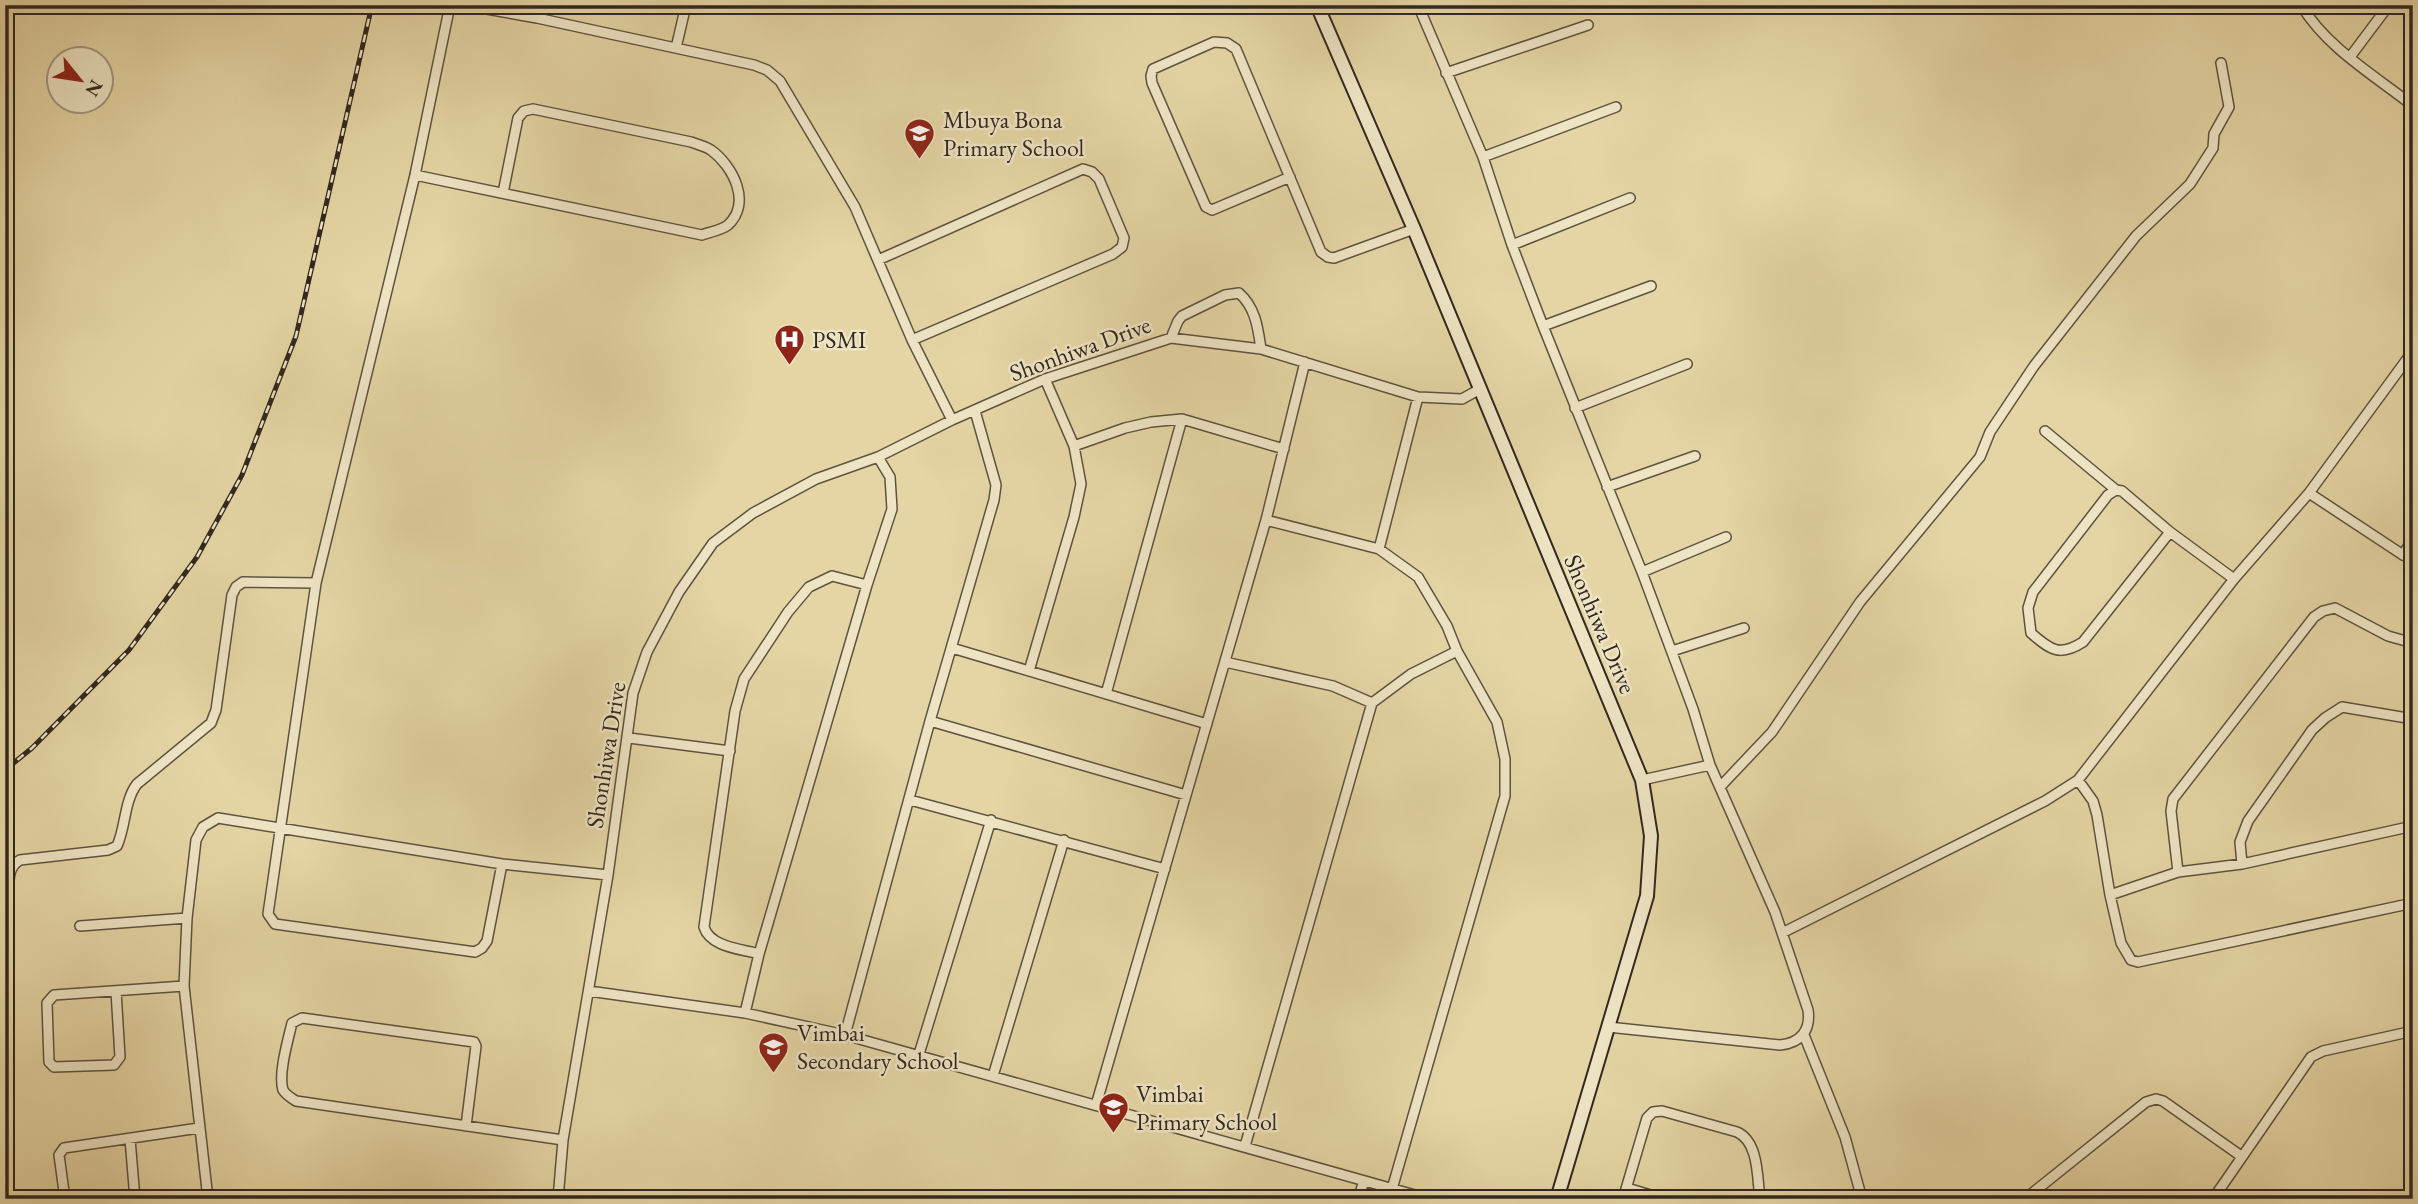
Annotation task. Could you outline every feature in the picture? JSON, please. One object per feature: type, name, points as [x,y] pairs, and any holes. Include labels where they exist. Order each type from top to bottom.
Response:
[{"type":"street","points":[[5,26],[11,5]]},
{"type":"street","points":[[450,5],[415,175],[316,583],[268,914],[275,924],[475,952],[487,941],[502,864]]},
{"type":"street","points":[[464,5],[754,65],[767,70],[780,81],[855,207],[912,340],[952,420]]},
{"type":"street","points":[[537,18],[540,5]]},
{"type":"street","points":[[676,48],[686,5]]},
{"type":"street","points":[[1317,5],[1480,389]]},
{"type":"street","points":[[1418,5],[1483,158],[1543,326],[1672,651],[1710,765],[1783,933],[1808,1010],[1808,1027],[1804,1035],[1789,1044],[1780,1045],[1608,1027]]},
{"type":"street","points":[[2301,5],[2312,24],[2329,42],[2413,106]]},
{"type":"street","points":[[2350,57],[2389,5]]},
{"type":"street","points":[[2409,5],[2413,9]]},
{"type":"street","points":[[1446,73],[1588,25]]},
{"type":"street","points":[[1290,177],[1212,210],[1206,207],[1152,83],[1153,69],[1214,42],[1227,43],[1236,49],[1290,177],[1321,252],[1328,257],[1334,258],[1414,229]]},
{"type":"street","points":[[1720,787],[1772,732],[1860,602],[1980,457],[1990,432],[2034,366],[2136,236],[2190,184],[2213,148],[2214,134],[2229,107],[2221,63]]},
{"type":"street","points":[[1483,158],[1616,107]]},
{"type":"street","points":[[415,175],[702,235],[726,227],[741,205],[739,191],[728,169],[709,149],[691,142],[533,109],[524,111],[518,118],[503,193]]},
{"type":"street","points":[[878,260],[1083,169],[1092,172],[1099,179],[1124,238],[1122,247],[1113,254],[912,340]]},
{"type":"street","points":[[1512,245],[1630,198]]},
{"type":"street","points":[[1543,326],[1651,286]]},
{"type":"street","points":[[1171,338],[1182,316],[1226,295],[1239,293],[1256,319],[1261,349]]},
{"type":"street","name":"Shonhiwa Drive","points":[[558,1199],[564,1140],[608,875],[629,738],[633,693],[647,652],[679,592],[713,543],[752,513],[816,479],[878,457],[952,420],[1045,379],[1171,338],[1261,349],[1418,397],[1462,399],[1480,389],[1642,780],[1651,836],[1647,896],[1558,1199]]},
{"type":"street","points":[[1783,933],[2045,801],[2078,780],[2234,579],[2309,493],[2413,351]]},
{"type":"street","points":[[1096,1105],[1266,520],[1305,362]]},
{"type":"street","points":[[1576,408],[1686,364]]},
{"type":"street","points":[[1029,671],[1074,517],[1080,484],[1074,446],[1045,379]]},
{"type":"street","points":[[1379,549],[1418,397]]},
{"type":"street","points":[[845,1035],[930,721],[995,500],[996,485],[975,411]]},
{"type":"street","points":[[1074,446],[1125,428],[1182,419],[1284,449]]},
{"type":"street","points":[[1106,694],[1182,419]]},
{"type":"street","points":[[2045,431],[2116,490],[2122,491],[2170,532],[2234,579]]},
{"type":"street","points":[[1607,487],[1695,456]]},
{"type":"street","points":[[745,1013],[759,954],[867,585],[892,509],[890,477],[878,457]]},
{"type":"street","points":[[2116,490],[2108,495],[2033,592],[2028,608],[2031,633],[2046,647],[2071,650],[2083,642],[2170,532]]},
{"type":"street","points":[[2309,493],[2408,557],[2413,538]]},
{"type":"street","points":[[1266,520],[1379,549],[1418,577],[1447,626],[1457,651],[1496,722],[1506,759],[1505,796],[1392,1189]]},
{"type":"street","points":[[1642,572],[1726,537]]},
{"type":"street","points":[[759,954],[713,940],[706,935],[704,927],[735,710],[744,679],[809,587],[832,576],[867,585]]},
{"type":"street","points":[[5,920],[8,914],[6,874],[12,863],[107,850],[117,846],[122,837],[131,791],[211,723],[216,710],[232,595],[236,587],[243,582],[316,583]]},
{"type":"street","points":[[2178,872],[2171,811],[2173,799],[2314,617],[2335,608],[2388,636],[2413,643]]},
{"type":"street","points":[[1672,651],[1744,628]]},
{"type":"street","points":[[952,648],[1207,724]]},
{"type":"street","points":[[1245,1146],[1372,703],[1412,674],[1457,651]]},
{"type":"street","points":[[1225,662],[1334,686],[1372,703]]},
{"type":"street","points":[[2242,864],[2240,842],[2248,821],[2312,730],[2325,718],[2342,707],[2413,719]]},
{"type":"street","points":[[930,721],[1186,795]]},
{"type":"street","points":[[629,738],[730,751]]},
{"type":"street","points":[[1642,780],[1710,765]]},
{"type":"street","points":[[2078,780],[2093,801],[2121,943],[2131,960],[2138,962],[2413,903]]},
{"type":"street","points":[[910,800],[1164,869]]},
{"type":"street","points":[[208,1199],[184,986],[187,918],[196,840],[203,827],[218,818],[502,864],[608,875]]},
{"type":"street","points":[[919,1054],[991,820]]},
{"type":"street","points":[[2110,895],[2178,872],[2242,864],[2413,826]]},
{"type":"street","points":[[993,1076],[1064,840]]},
{"type":"street","points":[[80,926],[187,918]]},
{"type":"street","points":[[116,991],[120,1058],[118,1062],[114,1065],[54,1067],[49,1062],[47,1003],[54,995],[184,986]]},
{"type":"street","points":[[589,991],[745,1013],[845,1035],[1429,1199]]},
{"type":"street","points":[[467,1126],[476,1046],[474,1042],[302,1018],[292,1023],[283,1069],[283,1089],[296,1101],[467,1126],[564,1140]]},
{"type":"street","points":[[2213,1199],[2311,1057],[2323,1051],[2413,1031]]},
{"type":"street","points":[[1804,1035],[1845,1137],[1862,1199]]},
{"type":"street","points":[[2025,1199],[2153,1099],[2163,1101],[2241,1156]]},
{"type":"street","points":[[1623,1199],[1647,1118],[1653,1112],[1661,1111],[1737,1132],[1746,1137],[1753,1150],[1760,1199]]},
{"type":"street","points":[[65,1199],[60,1151],[64,1148],[199,1128]]},
{"type":"street","points":[[130,1139],[135,1199]]},
{"type":"street","points":[[1358,1199],[1364,1181]]},
{"type":"street","points":[[1627,1188],[1664,1199]]},
{"type":"railway","points":[[5,770],[32,748],[129,650],[197,557],[242,475],[296,336],[372,5]]},
{"type":"place","name":"Mbuya Bona Primary School","points":[[920,161]]},
{"type":"place","name":"PSMI","points":[[789,367]]},
{"type":"place","name":"Vimbai Secondary School","points":[[774,1074]]},
{"type":"place","name":"Vimbai Primary School","points":[[1113,1135]]}]
